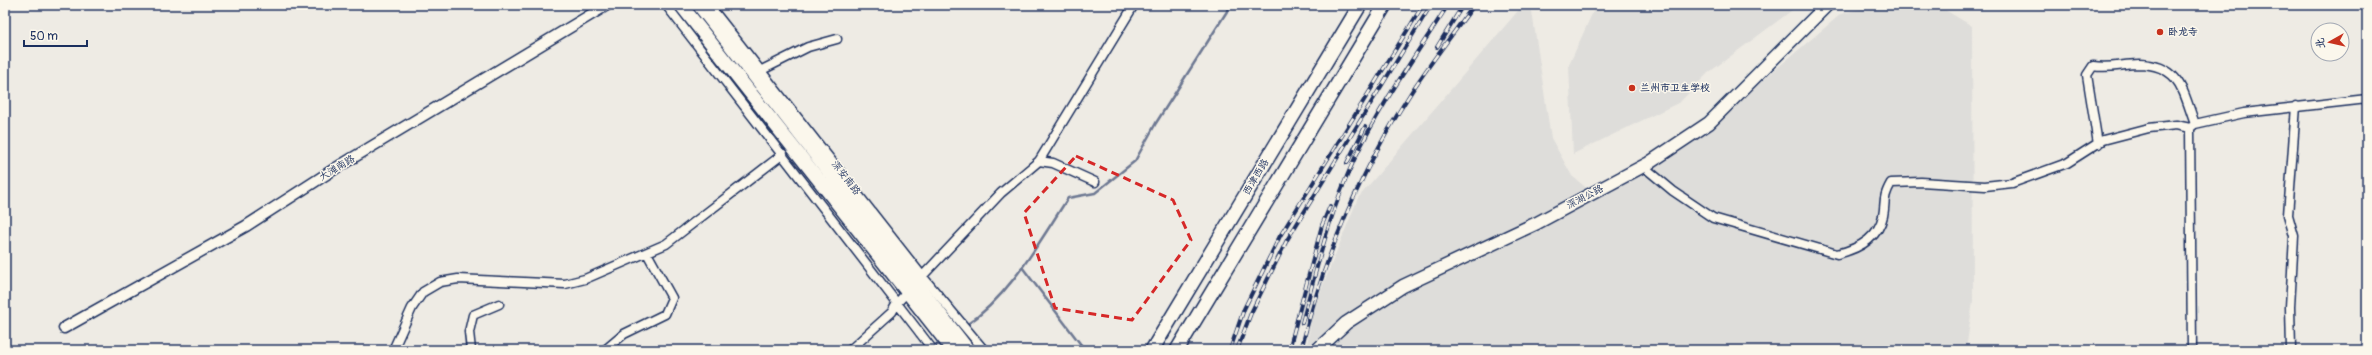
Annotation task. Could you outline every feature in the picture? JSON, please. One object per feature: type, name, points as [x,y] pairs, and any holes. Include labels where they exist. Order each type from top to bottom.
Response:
[{"type":"main road","name":"深安南路","points":[[681,5],[916,284],[968,350]]},
{"type":"main road","name":"深安南路","points":[[699,5],[758,72],[916,284]]},
{"type":"main road","name":"西津西路","points":[[1152,350],[1360,5]]},
{"type":"main road","points":[[1177,350],[1385,5]]},
{"type":"main road","name":"深湖公路","points":[[1317,350],[1346,323],[1403,286],[1537,223],[1643,166],[1709,123],[1827,5]]},
{"type":"main road","name":"深安南路","points":[[943,318],[953,350]]},
{"type":"street","name":"大滩南路","points":[[64,328],[246,226],[336,168],[607,5]]},
{"type":"street","points":[[666,5],[783,154],[933,350]]},
{"type":"street","name":"深安南路","points":[[710,5],[758,72]]},
{"type":"street","points":[[850,350],[892,312],[897,303],[1002,194],[1039,162],[1134,5]]},
{"type":"street","points":[[758,72],[808,47],[837,39]]},
{"type":"street","points":[[2098,144],[2087,75],[2093,66],[2108,68],[2139,64],[2165,69],[2178,80],[2192,126],[2192,350]]},
{"type":"street","points":[[1643,166],[1673,191],[1714,218],[1837,254],[1854,250],[1873,236],[1880,228],[1883,215],[1883,196],[1891,183],[1921,182],[1985,186],[2012,183],[2067,163],[2103,140],[2149,128],[2176,125],[2192,126],[2244,113],[2367,98]]},
{"type":"street","points":[[2290,350],[2290,307],[2294,236],[2288,215],[2296,106]]},
{"type":"street","points":[[393,350],[412,308],[424,292],[440,282],[458,279],[565,284],[585,279],[666,244],[783,154]]},
{"type":"street","points":[[1039,162],[1053,163],[1095,182]]},
{"type":"street","points":[[605,350],[624,334],[665,314],[672,298],[647,253]]},
{"type":"street","points":[[471,350],[469,332],[473,315],[499,304]]},
{"type":"street","name":"深安南路","points":[[943,318],[984,350]]},
{"type":"highlighted area","points":[[1076,156],[1173,200],[1191,240],[1132,320],[1055,308],[1024,213]]},
{"type":"shaded area","points":[[1523,5],[1531,5],[1551,138],[1572,176],[1596,196],[1712,123],[1841,14],[1875,5],[1937,5],[1972,26],[1973,301],[1966,350],[1306,350],[1313,310],[1358,198]]},
{"type":"shaded area","name":"兰州市卫生学校","points":[[1596,5],[1799,5],[1708,73],[1680,102],[1573,154],[1569,65]]},
{"type":"waterway","points":[[965,326],[981,314],[1010,284],[1035,250],[1068,198],[1095,193],[1135,161],[1156,123],[1231,5]]},
{"type":"waterway","points":[[1022,267],[1085,350]]},
{"type":"waterway","points":[[928,350],[941,341]]},
{"type":"railway","points":[[1230,350],[1244,309],[1280,236],[1423,5]]},
{"type":"railway","points":[[1237,350],[1251,313],[1287,240],[1431,5]]},
{"type":"railway","points":[[1302,323],[1331,219],[1355,158],[1387,99],[1448,5]]},
{"type":"railway","points":[[1437,47],[1463,5]]},
{"type":"railway","points":[[1301,350],[1320,282],[1332,249],[1360,184],[1376,152],[1412,91],[1474,5]]},
{"type":"railway","points":[[1347,163],[1365,127]]},
{"type":"railway","points":[[1289,350],[1322,225],[1330,206]]},
{"type":"place","name":"卧龙寺","points":[[2160,32]]},
{"type":"place","name":"兰州市卫生学校","points":[[1632,88]]}]
